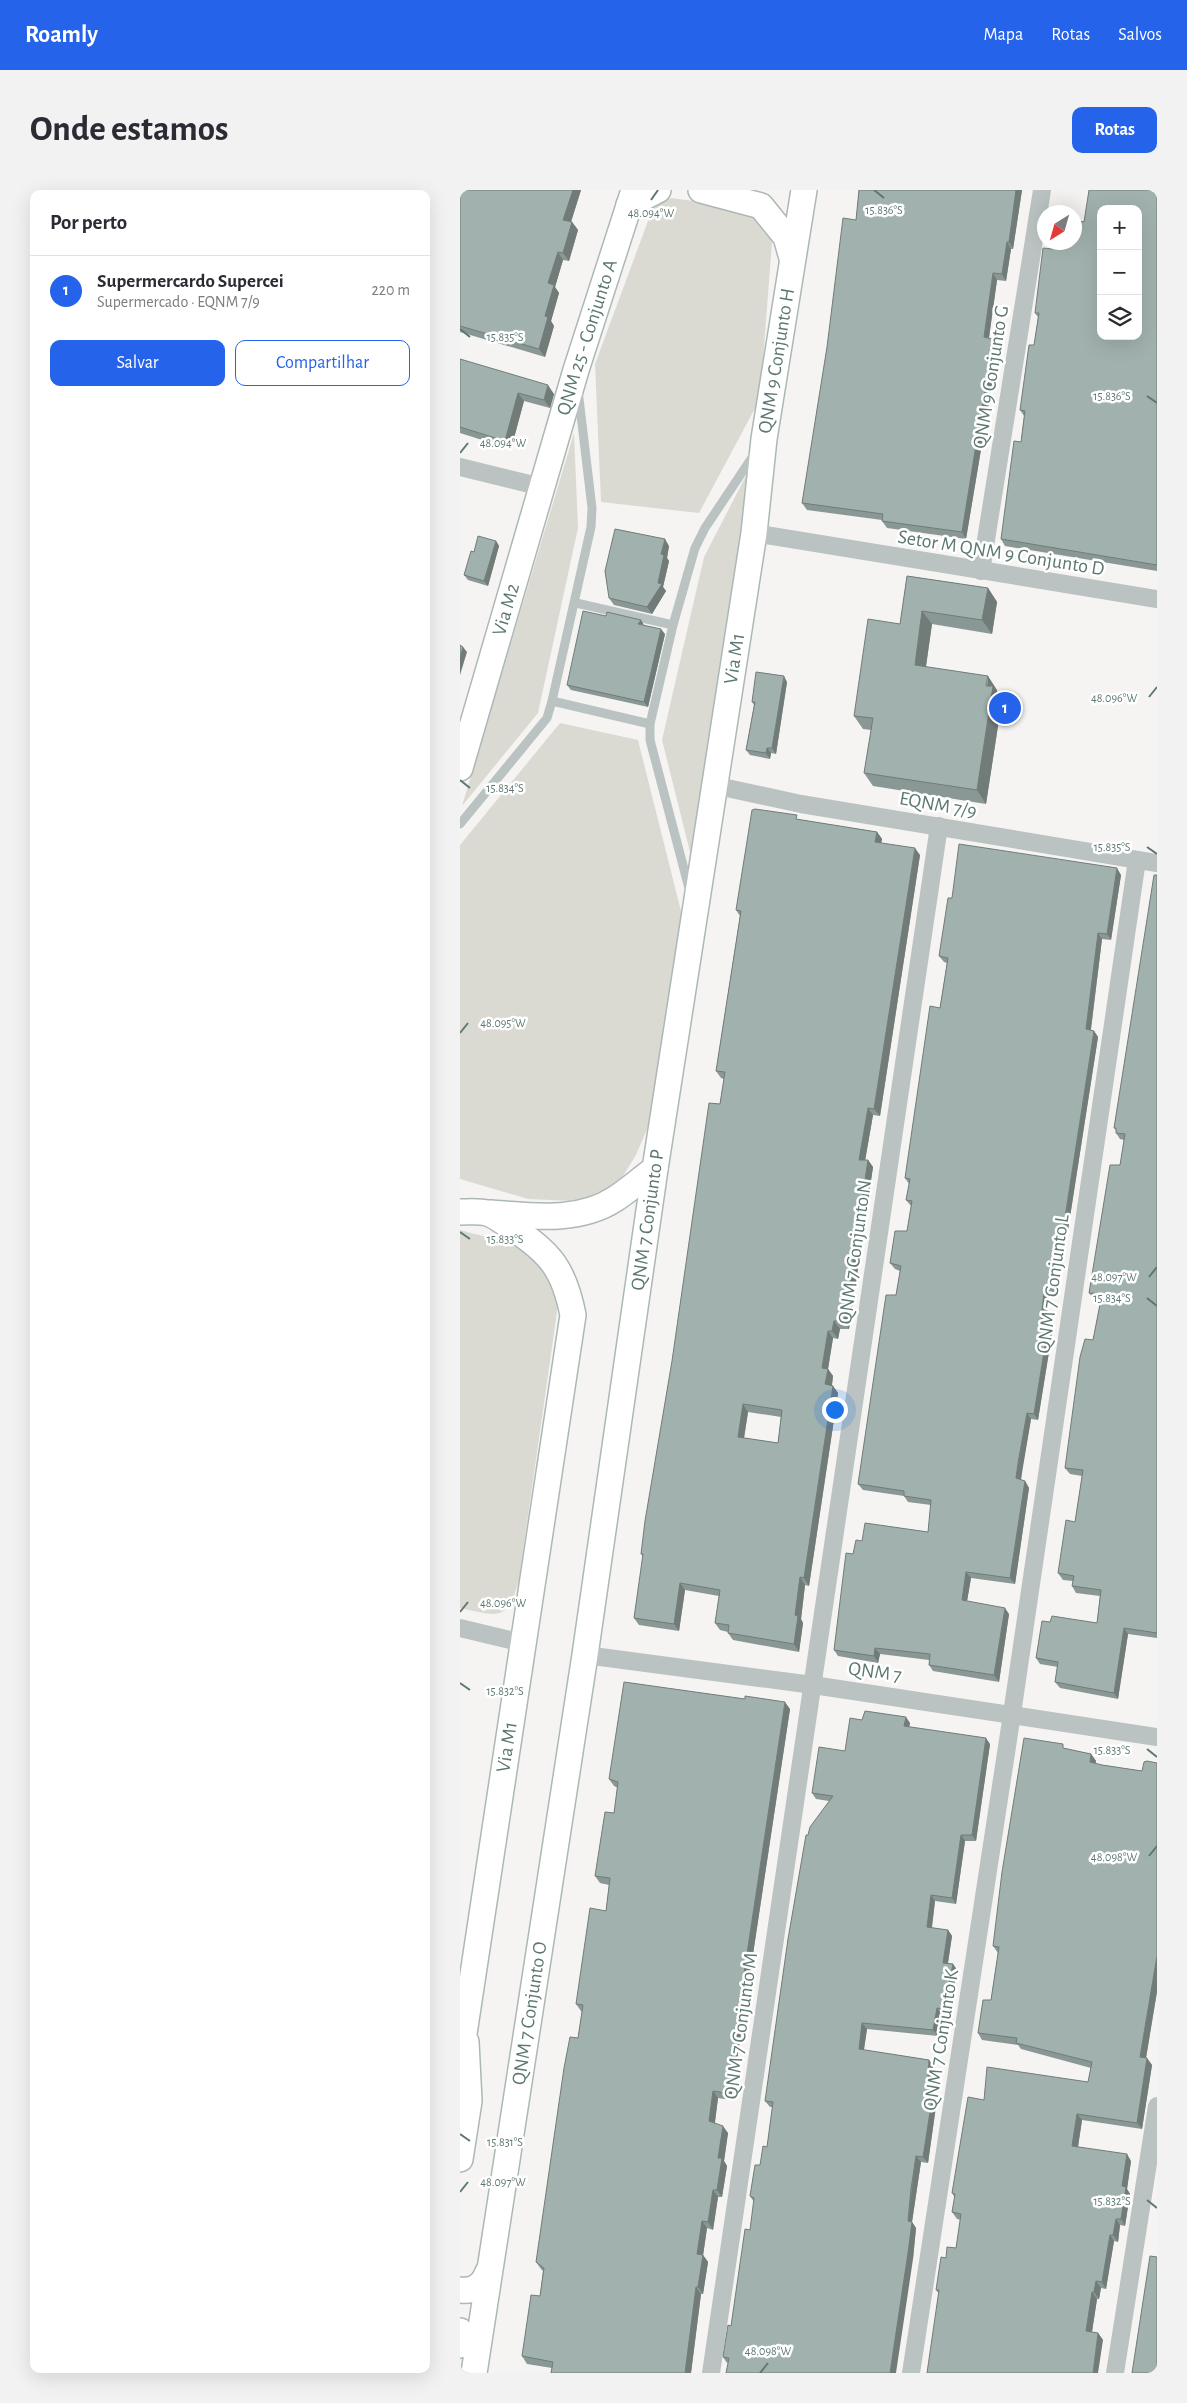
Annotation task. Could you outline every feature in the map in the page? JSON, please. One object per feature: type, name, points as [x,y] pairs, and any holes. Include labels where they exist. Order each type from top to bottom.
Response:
[{"type":"main road","points":[[631,197],[658,190]]},
{"type":"main road","points":[[701,190],[761,206],[786,237],[793,261]]},
{"type":"main road","name":"QNM 9 Conjunto H","points":[[754,532],[764,439],[804,190]]},
{"type":"main road","name":"QNM 25 - Conjunto A","points":[[542,486],[576,370],[631,197]]},
{"type":"main road","name":"Via M2","points":[[460,768],[465,730],[542,486]]},
{"type":"main road","name":"Via M1","points":[[713,785],[754,532]]},
{"type":"main road","name":"QNM 7 Conjunto P","points":[[586,1655],[654,1169],[713,785]]},
{"type":"main road","points":[[460,1212],[554,1217],[578,1214],[613,1200],[654,1169]]},
{"type":"main road","name":"Via M1","points":[[460,1198],[527,1238],[558,1267],[568,1290],[573,1315],[460,2060]]},
{"type":"main road","name":"QNM 7 Conjunto O","points":[[474,2373],[488,2272],[586,1655]]},
{"type":"main road","points":[[460,2159],[469,2101],[465,2025]]},
{"type":"main road","points":[[460,2290],[471,2290],[479,2287],[485,2281],[488,2272]]},
{"type":"main road","points":[[460,2331],[460,2345]]},
{"type":"street","name":"QNM 9 Conjunto G","points":[[981,571],[1042,190]]},
{"type":"street","points":[[460,467],[542,486]]},
{"type":"street","name":"Setor M QNM 9 Conjunto D","points":[[754,532],[839,548],[1157,599]]},
{"type":"street","name":"EQNM 7/9","points":[[713,785],[801,804],[1157,863]]},
{"type":"street","name":"QNM 7 Conjunto N","points":[[813,1685],[939,826]]},
{"type":"street","name":"QNM 7 Conjunto L","points":[[1012,1714],[1137,860]]},
{"type":"street","points":[[460,1628],[523,1643]]},
{"type":"street","name":"QNM 7","points":[[586,1655],[813,1685],[1157,1737]]},
{"type":"street","name":"QNM 7 Conjunto M","points":[[711,2373],[813,1685]]},
{"type":"street","name":"QNM 7 Conjunto K","points":[[911,2373],[1012,1714]]},
{"type":"street","points":[[1115,2373],[1157,2106]]},
{"type":"lane","points":[[460,824],[547,718],[552,701],[592,527],[592,508],[576,370]]},
{"type":"lane","points":[[695,911],[650,740],[650,724],[673,625],[695,548],[705,528],[764,439]]},
{"type":"lane","points":[[576,603],[673,625]]},
{"type":"lane","points":[[552,701],[650,724]]},
{"type":"shaded area","points":[[671,198],[715,204],[745,213],[767,230],[772,243],[760,399],[699,513],[601,502],[595,364],[651,213],[659,203]]},
{"type":"shaded area","points":[[574,433],[578,528],[538,713],[462,806]]},
{"type":"shaded area","points":[[751,466],[691,856],[662,740],[704,557]]},
{"type":"shaded area","points":[[560,723],[638,740],[682,915],[650,1122],[636,1155],[623,1176],[610,1187],[588,1197],[572,1201],[528,1199],[460,1179],[460,845]]},
{"type":"shaded area","points":[[460,1230],[513,1246],[536,1260],[552,1282],[558,1305],[519,1579],[515,1593],[506,1610],[492,1614],[460,1608]]},
{"type":"building","points":[[460,190],[573,190],[563,220],[572,222],[563,253],[558,252],[548,283],[554,285],[545,316],[548,317],[539,349],[460,326]]},
{"type":"building","points":[[859,190],[1016,190],[1009,242],[1007,242],[1002,274],[993,273],[984,337],[992,339],[962,532],[882,521],[883,514],[802,503],[827,347],[843,218],[856,220]]},
{"type":"building","points":[[1089,190],[1157,190],[1157,565],[1001,539],[1014,441],[1021,442],[1025,411],[1020,410],[1029,345],[1034,345],[1039,313],[1035,313],[1043,250],[1082,250],[1082,222],[1084,222]]},
{"type":"building","points":[[460,359],[548,385],[544,400],[518,393],[505,441],[460,427]]},
{"type":"building","points":[[615,529],[665,539],[661,554],[664,555],[658,583],[662,584],[647,607],[609,598],[605,571]]},
{"type":"building","points":[[478,536],[496,541],[484,581],[464,575],[471,551],[474,552]]},
{"type":"building","points":[[907,576],[988,588],[982,620],[922,611],[915,665],[988,676],[986,686],[993,686],[977,790],[864,773],[873,718],[854,716],[868,619],[900,624]]},
{"type":"building","points":[[583,611],[606,616],[607,612],[641,620],[638,624],[661,629],[644,702],[567,685]]},
{"type":"building","points":[[460,645],[463,647],[460,658]]},
{"type":"building","points":[[756,672],[784,676],[772,748],[767,748],[766,753],[746,750],[755,702],[752,702]]},
{"type":"building","points":[[752,810],[797,815],[796,819],[877,832],[875,842],[915,848],[874,1109],[868,1108],[859,1160],[868,1160],[844,1321],[834,1321],[832,1331],[828,1331],[822,1368],[828,1369],[825,1384],[833,1386],[804,1578],[800,1577],[795,1615],[798,1616],[794,1644],[728,1633],[729,1625],[715,1623],[720,1590],[680,1583],[674,1624],[634,1618],[643,1554],[641,1554],[645,1521],[672,1361],[709,1103],[720,1104],[725,1072],[716,1071],[741,911],[736,910]],"holes":[[[743,1404],[782,1410],[778,1443],[738,1437]]]},
{"type":"building","points":[[959,844],[1117,868],[1107,934],[1098,933],[1086,1029],[1094,1031],[1054,1288],[1045,1285],[1041,1318],[1049,1321],[1034,1414],[1027,1413],[1018,1463],[1016,1478],[1025,1481],[1010,1578],[966,1572],[962,1600],[1005,1608],[994,1675],[929,1665],[930,1654],[875,1648],[874,1656],[834,1650],[846,1553],[853,1554],[856,1540],[862,1541],[865,1523],[928,1532],[931,1500],[904,1496],[904,1491],[858,1484],[886,1295],[896,1295],[901,1266],[890,1263],[895,1231],[907,1231],[912,1201],[906,1200],[910,1179],[905,1178],[930,1006],[940,1008],[948,958],[939,956],[948,898],[952,898]]},
{"type":"building","points":[[1154,875],[1157,875],[1157,1633],[1124,1628],[1114,1693],[1055,1682],[1058,1662],[1036,1658],[1042,1621],[1050,1622],[1052,1616],[1097,1623],[1101,1590],[1072,1586],[1074,1576],[1058,1573],[1066,1520],[1075,1522],[1083,1470],[1065,1468],[1080,1357],[1085,1339],[1093,1340],[1102,1294],[1089,1293],[1110,1165],[1120,1165],[1125,1134],[1116,1133],[1116,1128],[1114,1128]]},
{"type":"building","points":[[624,1682],[745,1699],[745,1696],[785,1702],[726,2093],[713,2091],[709,2121],[723,2126],[718,2158],[722,2158],[717,2190],[713,2190],[708,2222],[702,2221],[697,2254],[703,2255],[698,2287],[696,2287],[685,2373],[551,2373],[553,2362],[522,2356],[531,2295],[540,2296],[544,2268],[536,2262],[564,2068],[570,2037],[578,2038],[583,2005],[576,2004],[590,1908],[606,1911],[610,1878],[595,1876],[605,1812],[614,1813],[618,1782],[609,1779]]},
{"type":"building","points":[[865,1711],[906,1717],[904,1726],[986,1738],[972,1835],[961,1835],[952,1898],[931,1895],[927,1927],[948,1930],[943,1963],[953,1964],[944,2009],[937,2008],[933,2030],[862,2023],[859,2049],[929,2060],[927,2092],[933,2093],[923,2157],[916,2156],[908,2221],[912,2222],[890,2373],[726,2373],[729,2358],[723,2357],[728,2325],[731,2326],[745,2229],[750,2230],[754,2198],[750,2196],[755,2165],[760,2165],[763,2146],[767,2147],[773,2102],[765,2101],[788,1939],[806,1835],[808,1835],[810,1827],[833,1796],[812,1793],[819,1747],[845,1751],[850,1718],[862,1720]]},
{"type":"building","points":[[1024,1738],[1063,1744],[1063,1748],[1091,1754],[1090,1762],[1102,1765],[1142,1771],[1144,1762],[1157,1763],[1157,1956],[1140,2057],[1147,2058],[1137,2123],[1077,2114],[1072,2146],[1127,2154],[1122,2186],[1126,2187],[1121,2219],[1116,2219],[1113,2235],[1110,2235],[1102,2282],[1096,2281],[1094,2292],[1092,2292],[1086,2331],[1098,2333],[1093,2373],[927,2373],[939,2290],[936,2290],[941,2257],[946,2258],[947,2247],[956,2248],[961,2214],[952,2212],[955,2194],[952,2193],[968,2097],[984,2100],[987,2067],[1088,2082],[1092,2062],[1016,2043],[1017,2038],[978,2033],[983,2000],[991,2000],[999,1947],[993,1946],[1002,1872]]},
{"type":"building","points":[[1150,2256],[1157,2257],[1157,2373],[1132,2373]]},
{"type":"place","name":"Supermercardo Supercei","points":[[1005,708]]}]
